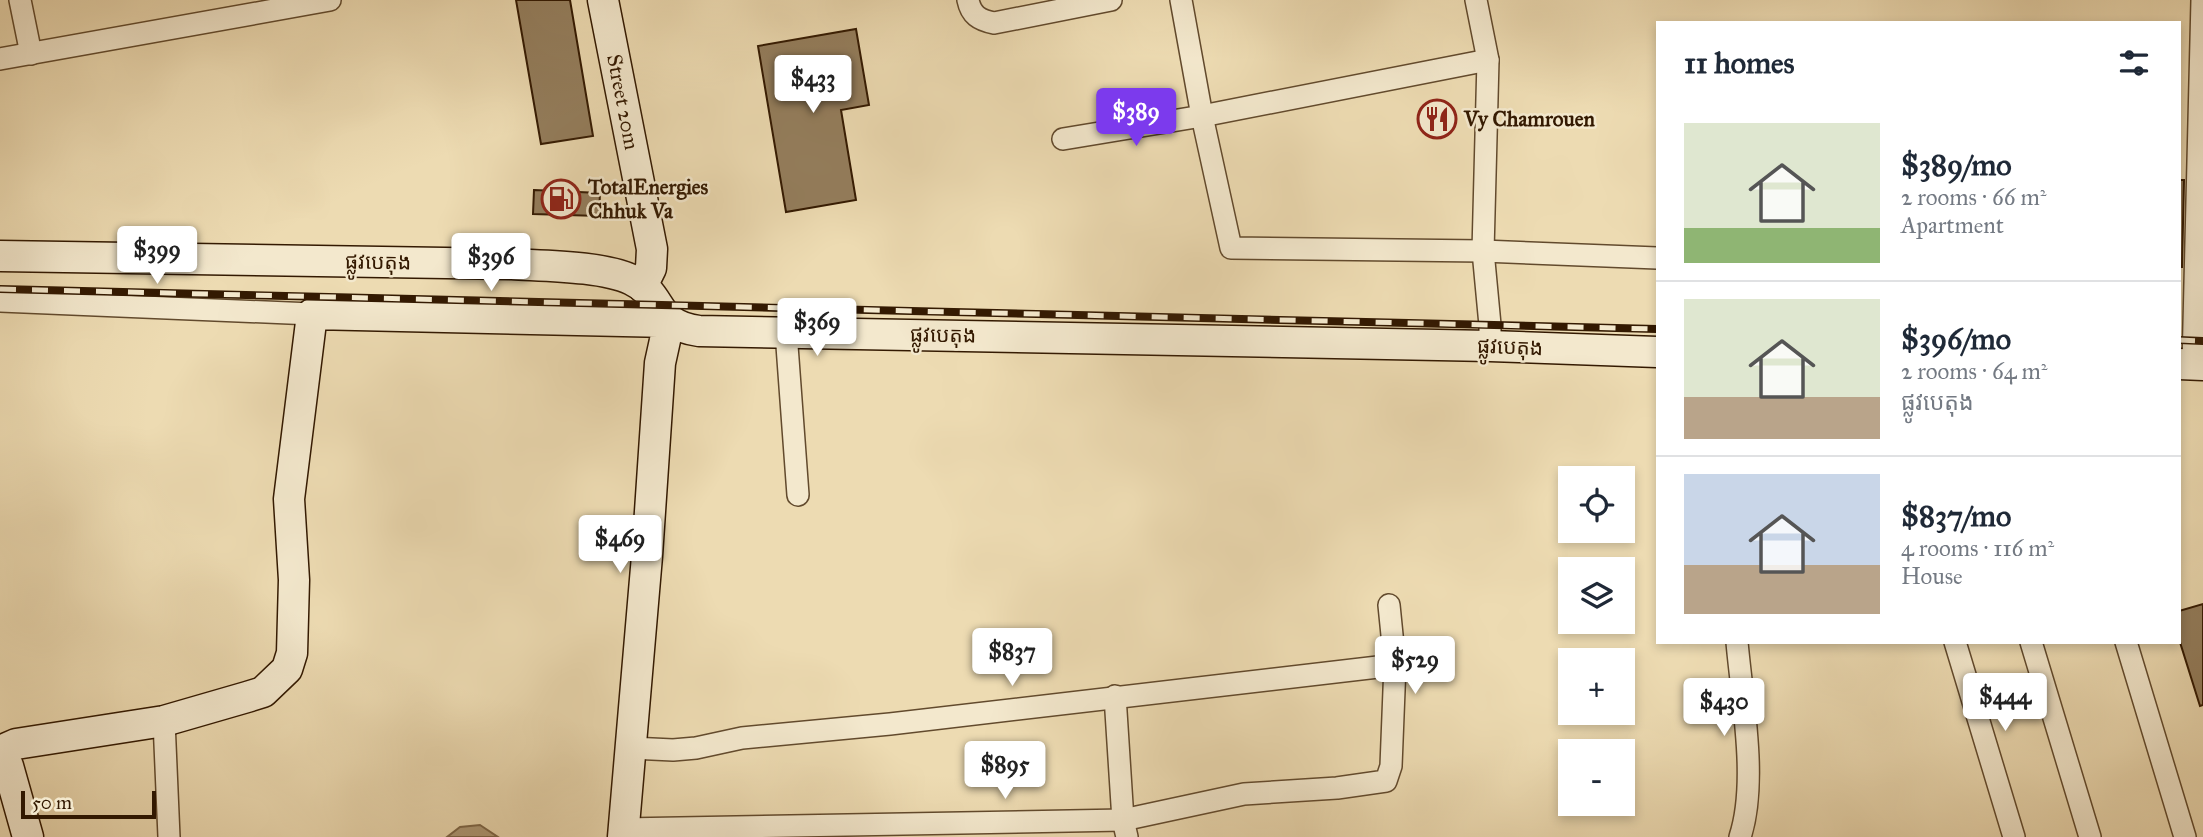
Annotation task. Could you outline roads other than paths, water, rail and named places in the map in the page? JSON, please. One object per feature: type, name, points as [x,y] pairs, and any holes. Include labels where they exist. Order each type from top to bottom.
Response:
[{"type":"street","points":[[20,0],[31,54]]},
{"type":"street","points":[[0,59],[330,0]]},
{"type":"street","name":"Street 20m","points":[[603,0],[652,249],[651,268],[642,286]]},
{"type":"street","points":[[968,0],[970,9],[979,20],[994,23],[1111,0]]},
{"type":"street","points":[[1181,0],[1202,116],[1231,247],[1483,251],[1656,258]]},
{"type":"street","points":[[1476,0],[1488,60],[1483,251],[1490,346]]},
{"type":"street","points":[[2192,364],[2187,286],[2202,0]]},
{"type":"street","points":[[1063,139],[1202,116],[1488,60]]},
{"type":"street","name":"ផ្លូវបេតុង","points":[[0,256],[512,264],[615,274],[642,286]]},
{"type":"street","points":[[642,286],[669,322],[660,363],[623,833],[1125,828],[1244,794],[1337,788],[1386,781],[1391,766],[1395,665],[1388,605]]},
{"type":"street","points":[[0,301],[312,314],[289,499],[295,580],[292,653],[287,669],[262,692],[164,720],[16,744],[0,751]]},
{"type":"street","name":"ផ្លូវបេតុង","points":[[312,314],[669,322],[683,329],[699,331],[1490,346],[1656,352]]},
{"type":"street","points":[[786,332],[798,495]]},
{"type":"street","points":[[1737,644],[1748,778],[1744,824],[1740,837]]},
{"type":"street","points":[[1956,644],[2014,837]]},
{"type":"street","points":[[2032,644],[2090,837]]},
{"type":"street","points":[[2127,644],[2185,837]]},
{"type":"street","points":[[631,748],[696,748],[742,738],[1395,665]]},
{"type":"street","points":[[1115,696],[1125,828]]},
{"type":"street","points":[[164,720],[169,837]]},
{"type":"street","points":[[0,757],[8,766],[28,837]]},
{"type":"railway","points":[[0,289],[1656,329]]},
{"type":"railway","points":[[2181,340],[2203,341]]},
{"type":"place","name":"Vy Chamrouen","points":[[1437,119]]},
{"type":"place","name":"TotalEnergies Chhuk Va","points":[[561,199]]}]
